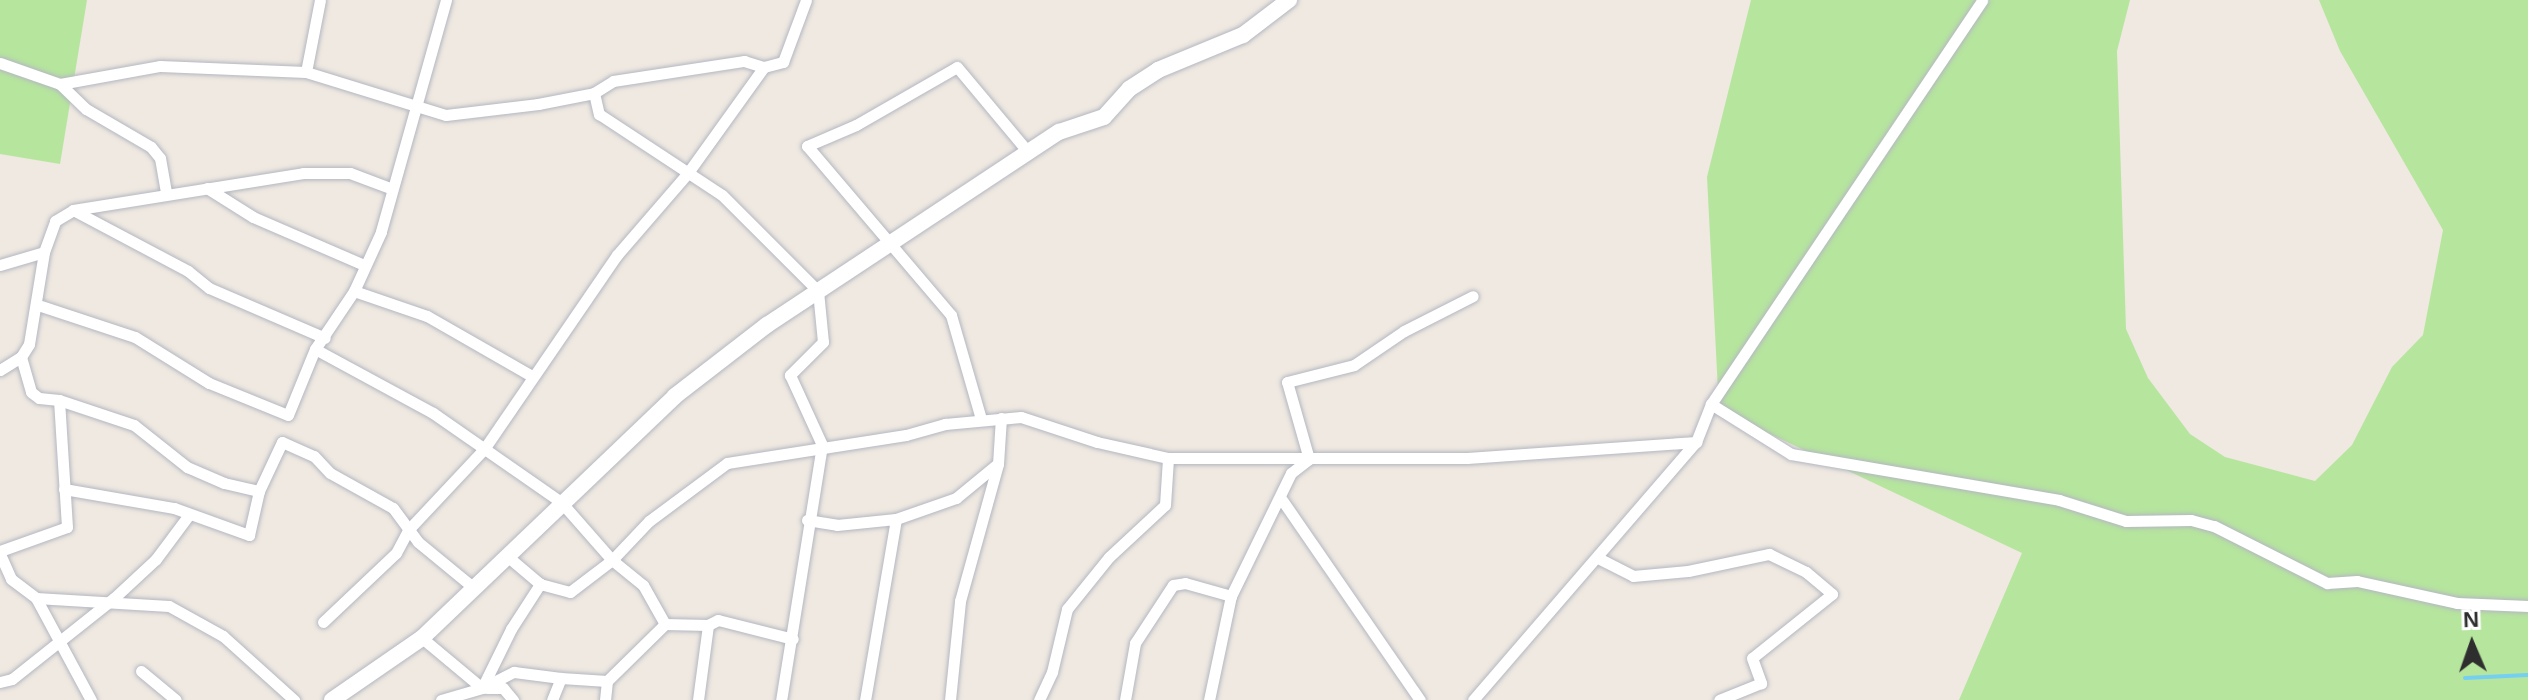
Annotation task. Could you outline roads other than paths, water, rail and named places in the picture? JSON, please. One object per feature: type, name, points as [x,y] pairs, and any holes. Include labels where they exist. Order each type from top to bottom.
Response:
[{"type":"street","points":[[306,72],[320,0]]},
{"type":"street","points":[[38,305],[135,337],[209,383],[288,415],[315,349],[354,291],[381,232],[390,188],[418,105],[446,0]]},
{"type":"street","points":[[60,84],[160,66],[306,72],[446,115],[594,93],[613,81],[744,61],[764,67],[783,62],[806,0]]},
{"type":"street","points":[[332,700],[422,638],[675,396],[818,291],[1059,132],[1104,117],[1129,89],[1158,70],[1243,35],[1289,0]]},
{"type":"street","points":[[1473,700],[1696,442],[1711,404],[1982,0]]},
{"type":"street","points":[[0,63],[60,84],[86,109],[151,147],[160,158],[166,191]]},
{"type":"street","points":[[323,622],[396,553],[409,529],[484,449],[530,375],[617,255],[687,174],[764,67]]},
{"type":"street","points":[[981,419],[951,315],[807,146],[957,67],[1029,153]]},
{"type":"street","points":[[594,93],[599,114],[722,195],[818,291],[823,342],[790,375],[822,445],[807,520],[793,639],[781,700]]},
{"type":"street","points":[[0,370],[21,357],[29,344],[38,305],[44,252],[55,221],[73,210],[166,191],[303,173],[350,173],[390,188]]},
{"type":"street","points":[[207,188],[253,217],[364,265]]},
{"type":"street","points":[[73,210],[188,271],[209,288],[325,338]]},
{"type":"street","points":[[0,265],[44,252]]},
{"type":"street","points":[[354,291],[427,316],[530,375]]},
{"type":"street","points":[[1309,459],[1287,382],[1354,365],[1404,331],[1473,296]]},
{"type":"street","points":[[315,349],[433,413],[561,502],[612,560],[643,585],[665,624]]},
{"type":"street","points":[[21,357],[31,392],[134,425],[156,447],[199,473],[259,491]]},
{"type":"street","points":[[59,400],[67,527],[0,552],[11,579],[36,598],[91,700]]},
{"type":"street","points":[[1711,404],[1791,454],[2059,500],[2126,521],[2191,520],[2214,526],[2327,583],[2357,581],[2457,603],[2528,606]]},
{"type":"street","points":[[507,556],[540,584],[570,592],[612,560],[649,521],[727,463],[981,419],[1021,417],[1097,442],[1168,458],[1467,458],[1696,442]]},
{"type":"street","points":[[950,700],[960,601],[998,464],[1001,418]]},
{"type":"street","points":[[64,489],[174,508],[188,516],[249,535],[259,491],[282,442],[393,508],[443,566],[474,588]]},
{"type":"street","points":[[1039,700],[1052,672],[1067,609],[1109,557],[1165,505],[1168,458]]},
{"type":"street","points":[[1209,700],[1231,596],[1282,500],[1291,473],[1309,459]]},
{"type":"street","points":[[807,520],[837,525],[896,519],[956,498],[998,464]]},
{"type":"street","points":[[1282,500],[1420,700]]},
{"type":"street","points":[[0,682],[12,679],[114,598],[156,559],[188,516]]},
{"type":"street","points":[[865,700],[896,519]]},
{"type":"street","points":[[1598,558],[1633,576],[1688,571],[1769,554],[1806,572],[1832,594],[1752,658],[1761,683],[1719,700]]},
{"type":"street","points":[[1125,700],[1135,643],[1173,585],[1185,583],[1231,596]]},
{"type":"street","points":[[482,688],[511,629],[540,584]]},
{"type":"street","points":[[36,598],[114,598],[169,606],[223,636],[294,700]]},
{"type":"street","points":[[605,700],[607,681],[665,624],[708,625],[718,620],[793,639]]},
{"type":"street","points":[[698,700],[708,625]]},
{"type":"street","points":[[422,638],[482,688],[503,688],[513,700]]},
{"type":"street","points":[[141,671],[176,700]]},
{"type":"street","points":[[441,700],[482,688],[514,672],[607,681]]},
{"type":"street","points":[[552,700],[561,678]]},
{"type":"waterway","points":[[2465,678],[2528,675]]}]
